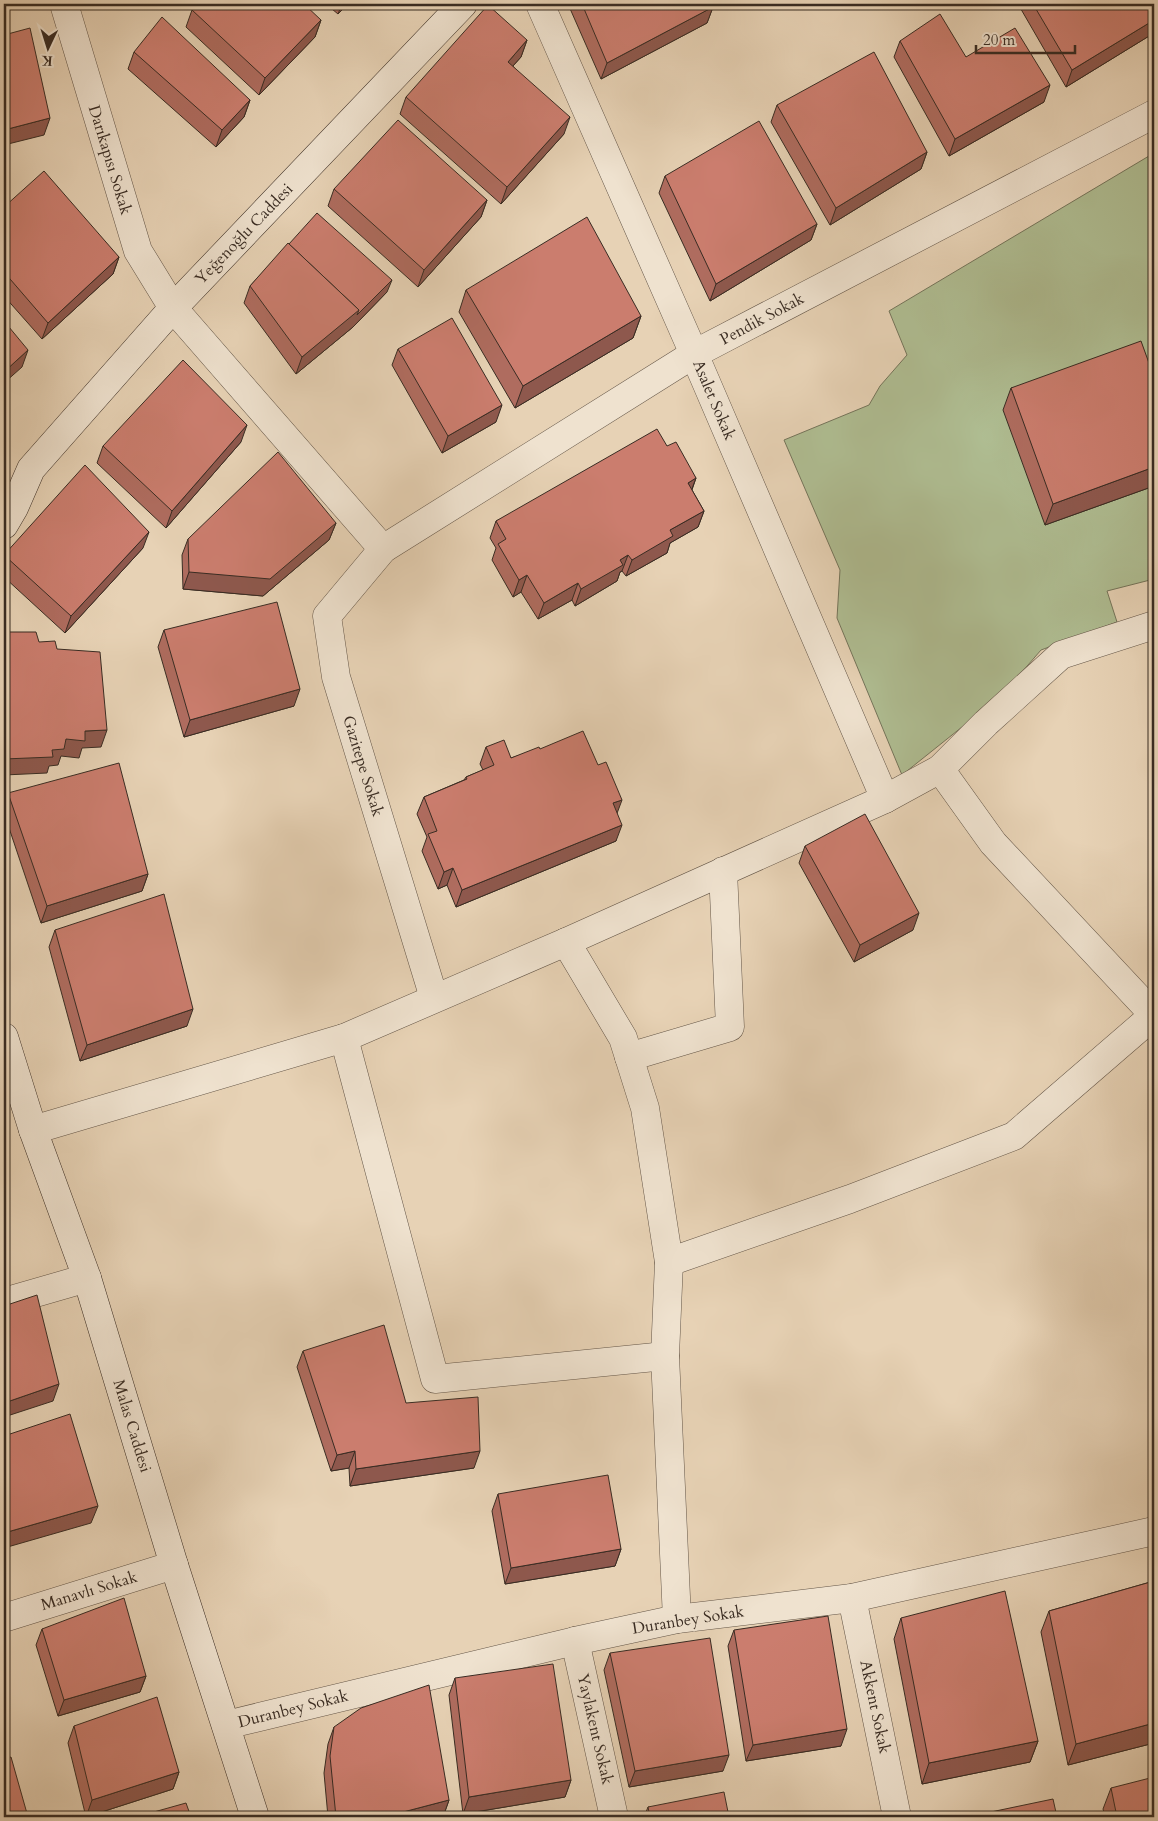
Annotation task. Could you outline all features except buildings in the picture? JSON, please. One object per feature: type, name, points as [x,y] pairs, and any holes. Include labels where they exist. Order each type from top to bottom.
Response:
[{"type":"street","name":"Darıkapısı Sokak","points":[[64,4],[138,251],[172,308],[383,548]]},
{"type":"street","name":"Yeğenoğlu Caddesi","points":[[31,469],[172,308],[462,4]]},
{"type":"street","name":"Asalet Sokak","points":[[540,4],[694,354],[885,799]]},
{"type":"street","name":"Pendik Sokak","points":[[383,548],[694,354],[1154,114]]},
{"type":"street","points":[[4,484],[31,469]]},
{"type":"street","points":[[4,525],[14,508],[31,469]]},
{"type":"street","name":"Gazitepe Sokak","points":[[383,548],[327,616],[336,677],[434,998]]},
{"type":"street","points":[[33,1130],[344,1038],[566,942],[885,799],[940,769],[986,723],[1061,655],[1154,625]]},
{"type":"street","points":[[669,1262],[850,1199],[1014,1136],[1154,1015],[993,843],[940,769]]},
{"type":"street","points":[[629,1057],[730,1027],[723,871]]},
{"type":"street","points":[[566,942],[622,1038],[645,1108],[669,1262],[665,1356],[677,1619]]},
{"type":"street","name":"Malas Caddesi","points":[[4,1036],[33,1130],[87,1278],[174,1565],[255,1817]]},
{"type":"street","points":[[344,1038],[435,1379],[665,1356]]},
{"type":"street","points":[[4,1302],[87,1278]]},
{"type":"street","name":"Duranbey Sokak","points":[[226,1726],[575,1641],[677,1619],[852,1598],[1154,1531]]},
{"type":"street","name":"Manavlı Sokak","points":[[4,1618],[174,1565]]},
{"type":"street","name":"Akkent Sokak","points":[[852,1598],[897,1817]]},
{"type":"street","name":"Yaylakent Sokak","points":[[575,1641],[614,1817]]},
{"type":"green space","points":[[1154,153],[1154,579],[1107,591],[1117,622],[1041,650],[1002,695],[902,775],[837,618],[840,570],[784,440],[869,405],[880,386],[907,355],[889,311]]}]
